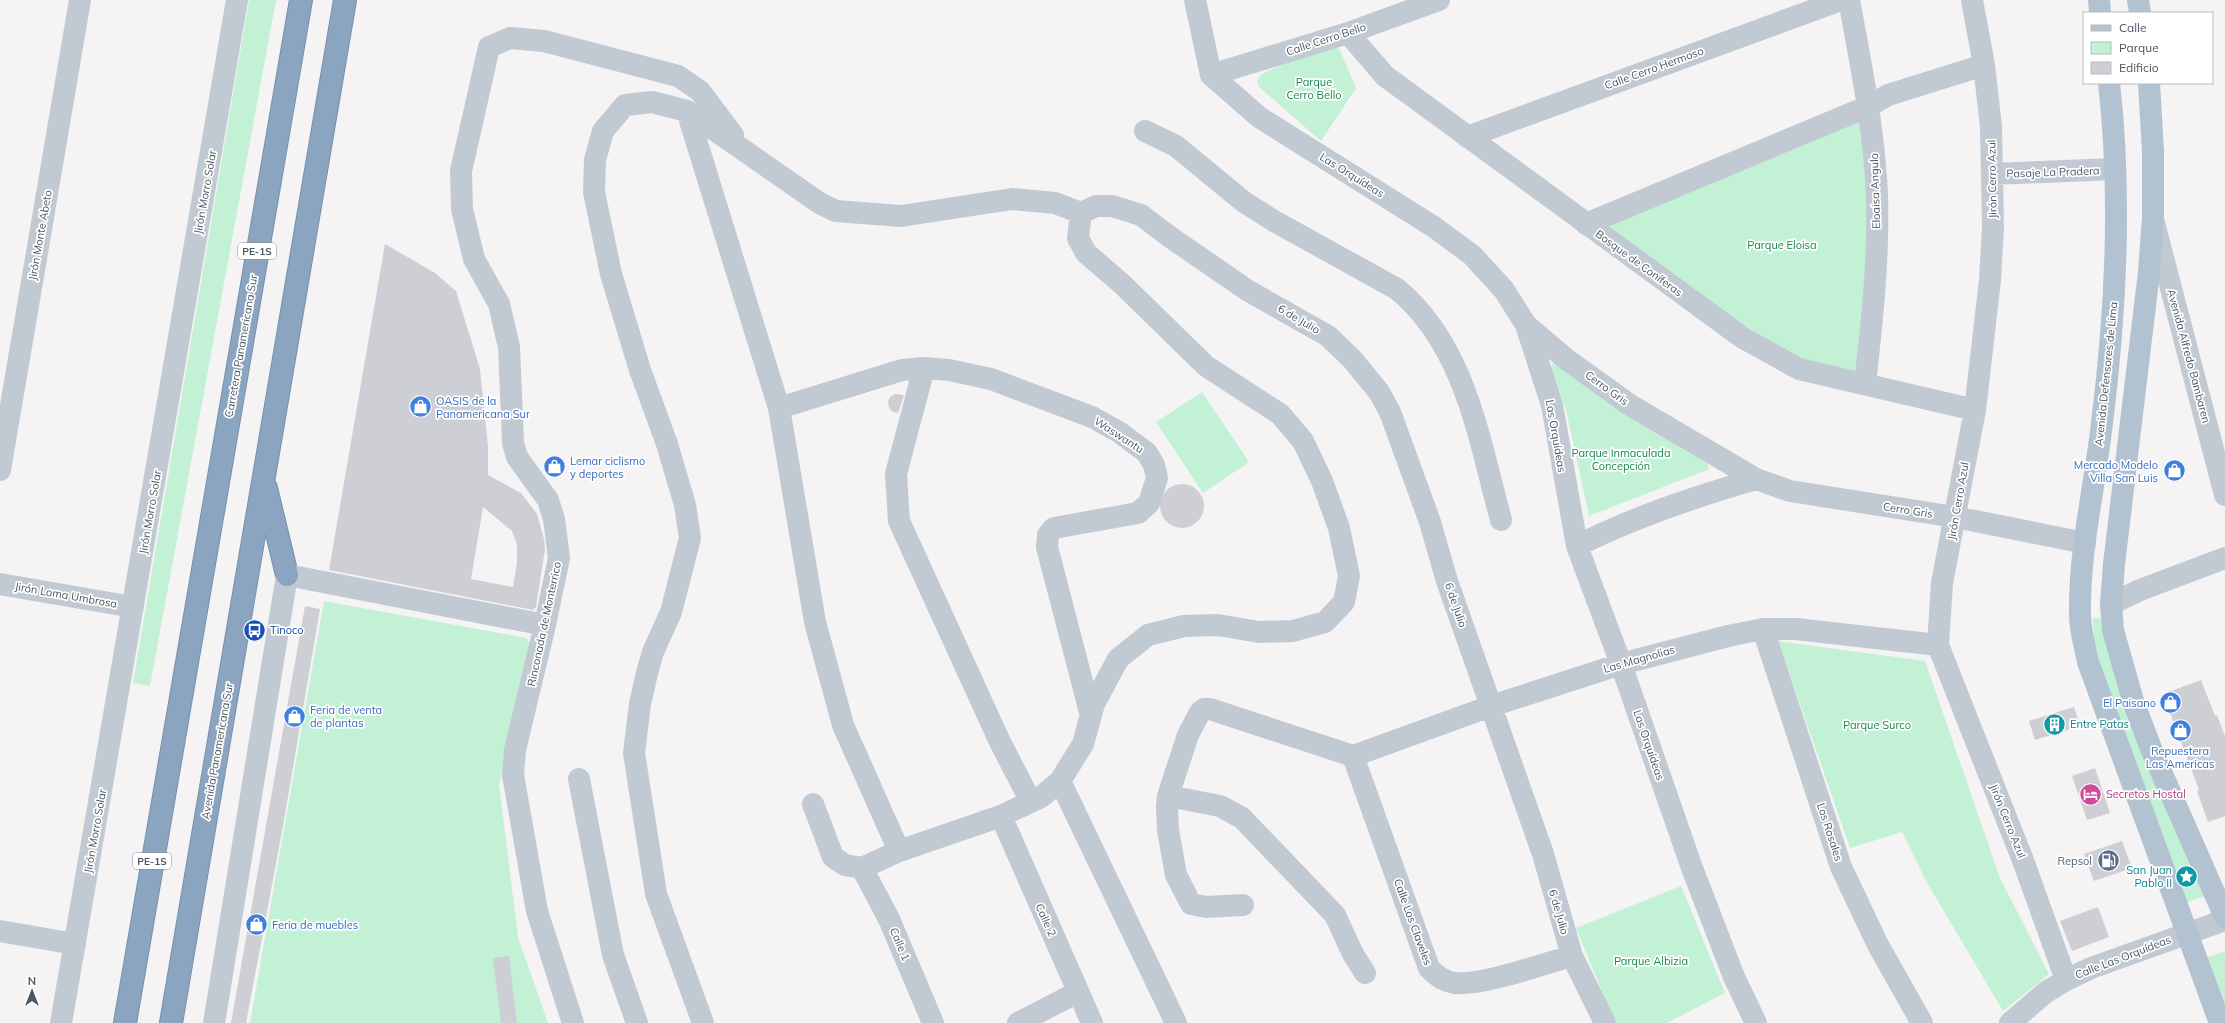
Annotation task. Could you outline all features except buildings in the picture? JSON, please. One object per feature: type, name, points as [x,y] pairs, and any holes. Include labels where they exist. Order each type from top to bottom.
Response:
[{"type":"highway","name":"Carretera Panamericana Sur","points":[[125,1023],[301,0]]},
{"type":"highway","points":[[287,575],[264,479],[345,0]]},
{"type":"highway","name":"Avenida Panamericana Sur","points":[[171,1023],[264,479]]},
{"type":"main road","points":[[2099,0],[2100,12]]},
{"type":"main road","points":[[2138,0],[2140,12]]},
{"type":"main road","name":"Avenida Defensores de Lima","points":[[2109,84],[2115,169],[2115,283],[2102,422],[2085,543],[2080,616],[2088,662],[2220,1023]]},
{"type":"main road","points":[[2149,84],[2153,152],[2153,217],[2148,280],[2114,564],[2111,604],[2115,638],[2133,701],[2152,751],[2225,917]]},
{"type":"street","name":"Jirón Monte Abeto","points":[[0,470],[80,0]]},
{"type":"street","name":"Jirón Morro Solar","points":[[62,1023],[237,0]]},
{"type":"street","points":[[1195,0],[1211,75]]},
{"type":"street","name":"Calle Cerro Bello","points":[[1211,75],[1348,33],[1439,0]]},
{"type":"street","name":"Calle Cerro Hermoso","points":[[1467,137],[1841,0]]},
{"type":"street","name":"Eloaisa Angulo","points":[[1849,0],[1869,106],[1877,194],[1877,254],[1865,384]]},
{"type":"street","name":"Jirón Cerro Azul","points":[[1972,0],[1984,65],[1991,127],[1993,227],[1990,280],[1975,410],[1942,583],[1938,645],[2024,863],[2066,980]]},
{"type":"street","name":"Bosque de Coníferas","points":[[1348,33],[1385,76],[1743,338],[1799,369],[1975,410]]},
{"type":"street","name":"Rinconada de Monterrico","points":[[572,1023],[537,910],[513,775],[515,750],[545,625],[559,558],[554,519],[548,500],[517,457],[513,443],[509,347],[499,304],[474,259],[462,209],[462,171],[489,47],[510,38],[544,41],[678,76],[700,91],[744,149]]},
{"type":"street","points":[[1586,224],[1869,106],[1888,94],[1984,65]]},
{"type":"street","name":"Las Orquídeas","points":[[1211,75],[1259,117],[1434,227],[1472,255],[1504,290],[1526,325],[1552,405],[1563,478],[1577,546],[1621,664],[1697,882],[1734,977],[1756,1023]]},
{"type":"street","points":[[703,1023],[656,894],[634,753],[640,704],[649,666],[653,652],[671,612],[690,538],[685,505],[667,444],[640,370],[611,274],[594,192],[595,160],[603,131],[625,105],[652,102],[687,111],[744,149],[821,204],[836,211],[901,216],[1012,198],[1055,203],[1081,214],[1078,238],[1086,253],[1122,284],[1206,366],[1280,414],[1303,442],[1322,481],[1338,528],[1349,576],[1344,602],[1325,622],[1293,632],[1258,632],[1218,625],[1184,626],[1148,635],[1118,659],[1094,704],[1083,744],[1060,781],[1041,797],[1001,816],[899,851],[862,868],[844,865],[833,857],[813,804]]},
{"type":"street","points":[[687,111],[779,408],[815,622],[843,725],[899,851]]},
{"type":"street","points":[[1144,131],[1176,146],[1244,202],[1274,221],[1397,289],[1414,303],[1431,323],[1452,358],[1475,423],[1501,520]]},
{"type":"street","name":"Pasaje La Pradera","points":[[1992,174],[2115,169]]},
{"type":"street","name":"6 de Julio","points":[[1081,214],[1096,206],[1112,206],[1140,215],[1170,238],[1248,290],[1328,336],[1352,359],[1379,392],[1390,412],[1430,522],[1447,581],[1543,854],[1572,956],[1604,1023]]},
{"type":"street","name":"Avenida Alfredo Bambaren","points":[[2153,217],[2225,495]]},
{"type":"street","name":"Cerro Gris","points":[[1526,325],[1566,359],[1630,405],[1756,480],[1790,491],[1955,518],[2085,543]]},
{"type":"street","points":[[924,368],[896,474],[899,521],[1000,742],[1031,802]]},
{"type":"street","name":"Waswantu","points":[[779,408],[902,370],[924,368],[949,370],[991,380],[1092,417],[1119,432],[1147,453],[1154,465],[1157,478],[1149,503],[1138,513],[1054,528],[1048,535],[1047,547],[1091,716]]},
{"type":"street","points":[[1577,546],[1612,528],[1705,494],[1756,480]]},
{"type":"street","points":[[2111,604],[2140,590],[2225,558]]},
{"type":"street","points":[[214,1023],[287,575],[545,625]]},
{"type":"street","name":"Jirón Loma Umbrosa","points":[[0,584],[133,607]]},
{"type":"street","name":"Las Magnolias","points":[[1353,756],[1490,706],[1621,664],[1728,636],[1763,629],[1796,629],[1938,645]]},
{"type":"street","name":"Los Rosales","points":[[1763,629],[1841,867],[1878,945],[1922,1023]]},
{"type":"street","points":[[1243,905],[1206,907],[1191,904],[1176,875],[1168,830],[1168,796],[1188,734],[1200,712],[1204,709],[1210,709],[1353,756]]},
{"type":"street","name":"Calle Los Claveles","points":[[1353,756],[1429,968],[1438,978],[1454,983],[1472,983],[1572,956]]},
{"type":"street","points":[[580,779],[614,955],[636,1023]]},
{"type":"street","points":[[1060,781],[1176,1023]]},
{"type":"street","points":[[1168,796],[1220,806],[1242,818],[1334,915],[1353,954],[1365,973]]},
{"type":"street","name":"Calle 2","points":[[1001,816],[1092,1023]]},
{"type":"street","name":"Calle 1","points":[[862,868],[889,919],[933,1023]]},
{"type":"street","name":"Calle Las Orquídeas","points":[[2010,1023],[2046,992],[2091,968],[2225,920]]},
{"type":"street","points":[[0,931],[75,944]]},
{"type":"street","points":[[1018,1023],[1078,992]]},
{"type":"green space","points":[[249,0],[276,0],[150,686],[133,683]]},
{"type":"green space","name":"Parque Cerro Bello","points":[[1325,46],[1336,47],[1340,50],[1356,88],[1321,141],[1259,87],[1257,81],[1262,74]]},
{"type":"green space","name":"Parque Eloisa","points":[[1863,119],[1871,204],[1858,374],[1798,361],[1596,226]]},
{"type":"green space","name":"Parque Inmaculada Concepción","points":[[1553,363],[1708,464],[1709,469],[1589,516],[1566,410],[1551,367]]},
{"type":"green space","points":[[1202,392],[1249,462],[1203,493],[1156,422]]},
{"type":"green space","points":[[324,601],[526,638],[532,646],[499,785],[518,937],[548,1023],[250,1023]]},
{"type":"green space","points":[[2093,618],[2099,618],[2104,621],[2116,684],[2142,751],[2205,896],[2187,902],[2106,687],[2094,639]]},
{"type":"green space","name":"Parque Surco","points":[[1778,641],[1925,661],[2000,878],[2049,974],[2003,1011],[1926,881],[1902,832],[1850,848]]},
{"type":"green space","name":"Parque Albizia","points":[[1681,886],[1725,993],[1667,1023],[1615,1023],[1576,928]]},
{"type":"green space","points":[[2222,952],[2225,953],[2225,1014],[2205,965],[2208,957]]},
{"type":"place","name":"OASIS de la Panamericana Sur","points":[[421,407]]},
{"type":"place","name":"Lemar ciclismo y deportes","points":[[555,467]]},
{"type":"place","name":"Mercado Modelo Villa San Luis","points":[[2174,471]]},
{"type":"place","name":"Tinoco","points":[[255,630]]},
{"type":"place","name":"El Paisano","points":[[2171,703]]},
{"type":"place","name":"Feria de venta de plantas","points":[[294,716]]},
{"type":"place","name":"Entre Patas","points":[[2055,724]]},
{"type":"place","name":"Repuestera Las Americas","points":[[2180,731]]},
{"type":"place","name":"Secretos Hostal","points":[[2091,794]]},
{"type":"place","name":"Repsol","points":[[2108,861]]},
{"type":"place","name":"San Juan Pablo II","points":[[2187,876]]},
{"type":"place","name":"Feria de muebles","points":[[257,925]]}]
